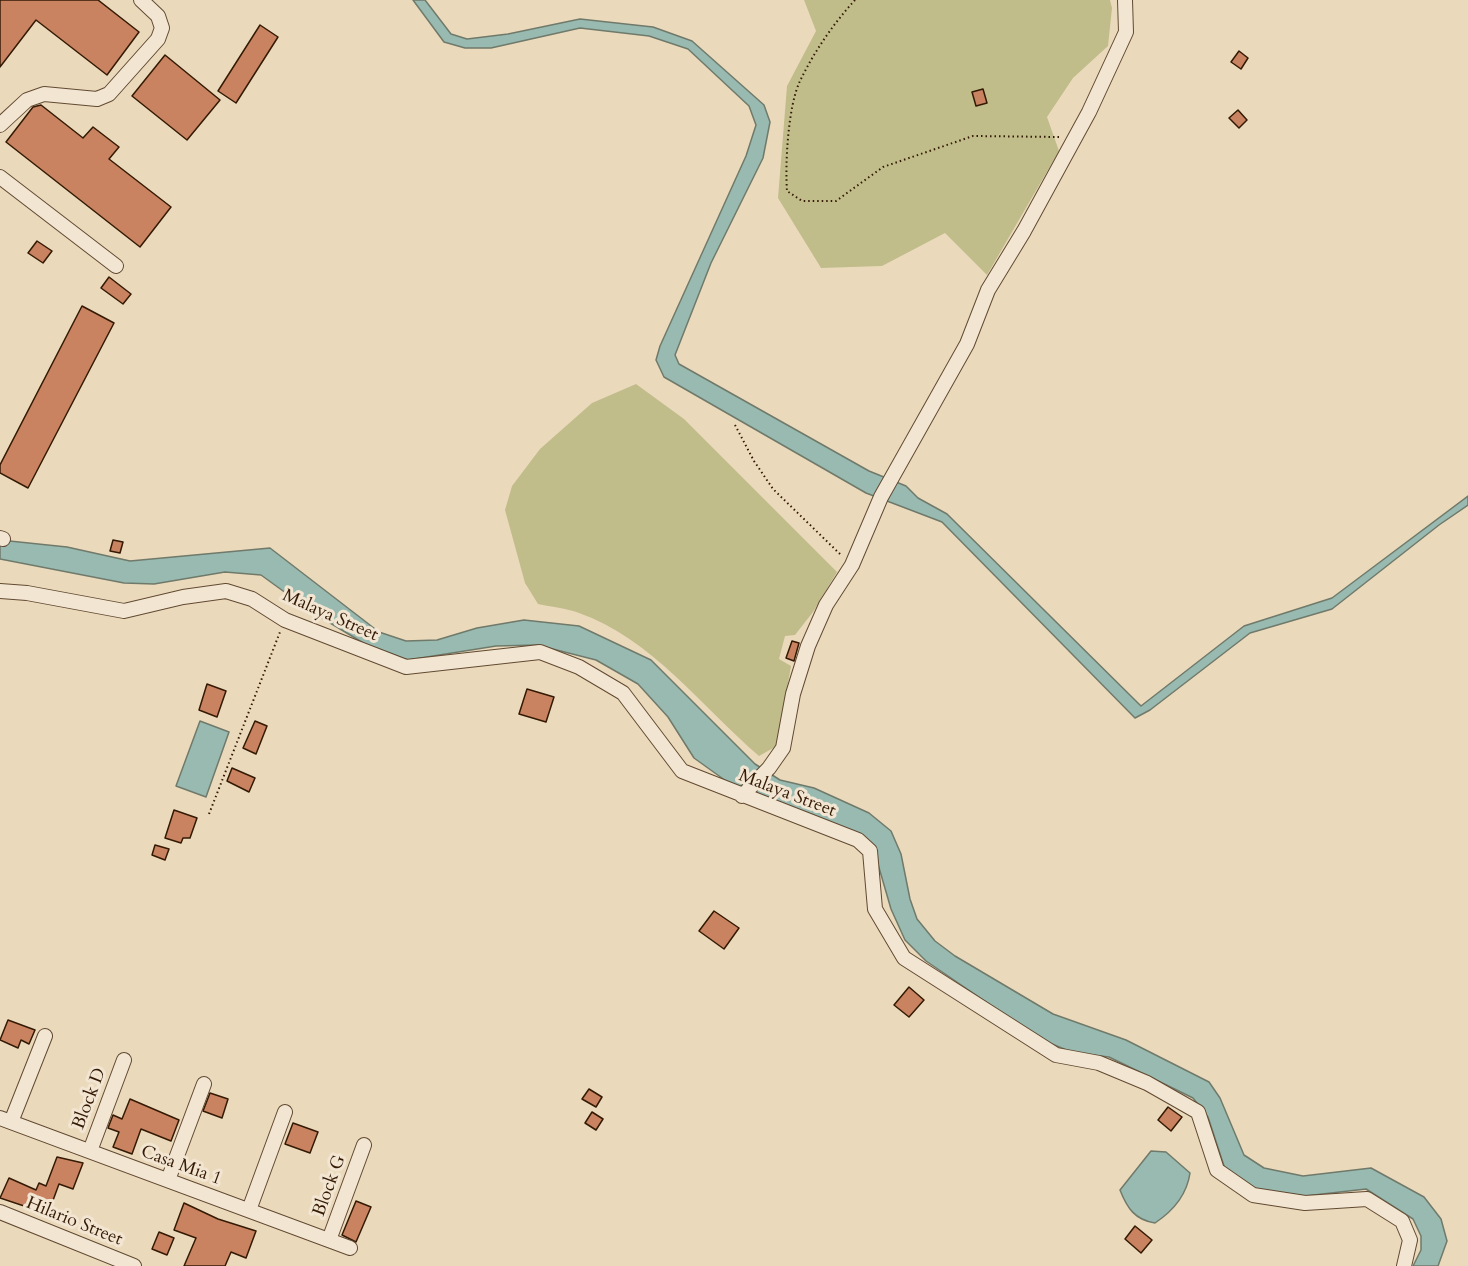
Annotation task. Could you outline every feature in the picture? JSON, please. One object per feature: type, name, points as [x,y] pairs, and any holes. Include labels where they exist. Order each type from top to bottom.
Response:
[{"type":"street","points":[[0,125],[27,100],[44,94],[97,99],[109,94],[158,39],[162,28],[158,16],[141,0]]},
{"type":"street","points":[[741,796],[769,768],[783,747],[793,694],[808,646],[826,605],[852,565],[881,497],[967,344],[988,290],[1024,231],[1074,138],[1126,32],[1125,0]]},
{"type":"street","points":[[0,177],[116,266]]},
{"type":"street","name":"Malaya Street","points":[[0,591],[27,593],[124,611],[183,597],[226,591],[252,599],[285,620],[406,668],[540,652],[579,667],[623,693],[682,771],[858,840],[870,851],[874,909],[904,958],[1056,1055],[1099,1063],[1147,1083],[1198,1112],[1217,1170],[1253,1195],[1305,1203],[1366,1199],[1402,1221],[1410,1240],[1404,1266]]},
{"type":"street","points":[[6,1120],[45,1036]]},
{"type":"street","name":"Block D","points":[[90,1151],[124,1060]]},
{"type":"street","points":[[168,1180],[204,1084]]},
{"type":"street","points":[[249,1210],[285,1112]]},
{"type":"street","name":"Casa Mia 1","points":[[6,1120],[350,1248]]},
{"type":"street","name":"Block G","points":[[329,1240],[364,1144]]},
{"type":"street","name":"Hilario Street","points":[[0,1212],[134,1266]]},
{"type":"path","points":[[855,0],[836,21],[799,83],[785,170],[788,191],[802,201],[836,201],[883,166],[973,136],[1074,138]]},
{"type":"path","points":[[735,425],[754,461],[773,489],[852,565]]},
{"type":"path","points":[[209,814],[285,620]]},
{"type":"shaded area","points":[[804,0],[1110,0],[1112,8],[1108,46],[1073,78],[1047,117],[1059,151],[987,275],[945,233],[882,266],[821,268],[778,198],[787,86],[816,31]]},
{"type":"shaded area","points":[[636,384],[684,419],[837,572],[813,612],[795,635],[785,636],[779,659],[791,666],[777,746],[759,756],[653,656],[630,639],[579,613],[538,604],[525,583],[505,510],[512,486],[540,449],[592,403]]},
{"type":"water","points":[[413,0],[425,0],[451,34],[467,39],[508,34],[580,19],[653,27],[692,41],[764,105],[770,122],[763,158],[711,263],[675,355],[679,364],[869,471],[906,486],[918,498],[947,514],[1141,706],[1244,626],[1332,598],[1468,496],[1468,505],[1332,609],[1250,633],[1150,710],[1135,718],[942,522],[866,493],[664,377],[656,360],[660,346],[746,156],[756,125],[749,106],[688,49],[649,36],[580,28],[491,48],[465,48],[444,42]]},
{"type":"water","points":[[0,540],[67,547],[130,561],[270,548],[379,632],[406,641],[437,640],[477,628],[524,620],[579,626],[651,660],[755,764],[780,780],[814,788],[869,813],[891,831],[901,854],[910,899],[917,919],[935,941],[955,956],[1053,1014],[1126,1040],[1209,1082],[1220,1098],[1244,1155],[1264,1168],[1303,1176],[1371,1168],[1424,1197],[1441,1219],[1447,1241],[1438,1266],[1413,1266],[1421,1250],[1421,1236],[1413,1219],[1366,1189],[1305,1196],[1255,1189],[1225,1169],[1208,1117],[1193,1098],[1109,1057],[1074,1053],[1042,1040],[926,961],[905,940],[891,909],[873,847],[733,786],[694,758],[668,717],[638,684],[596,660],[537,645],[496,646],[408,660],[365,644],[312,612],[261,575],[225,572],[154,584],[124,583],[0,559]]},
{"type":"water","points":[[200,721],[229,732],[206,797],[176,786]]},
{"type":"water","points":[[1151,1151],[1166,1152],[1190,1173],[1186,1188],[1178,1201],[1155,1223],[1137,1216],[1120,1190]]},
{"type":"building","points":[[0,0],[98,0],[139,32],[107,75],[36,20],[0,67]]},
{"type":"building","points":[[260,25],[278,37],[236,103],[218,91]]},
{"type":"building","points":[[1239,51],[1248,58],[1241,69],[1231,62]]},
{"type":"building","points":[[165,55],[220,100],[187,140],[132,96]]},
{"type":"building","points":[[983,89],[987,103],[976,106],[972,92]]},
{"type":"building","points":[[41,105],[83,138],[93,127],[119,147],[109,159],[171,207],[140,247],[6,142],[33,107]]},
{"type":"building","points":[[1238,110],[1247,120],[1239,128],[1229,118]]},
{"type":"building","points":[[37,241],[52,251],[43,263],[28,253]]},
{"type":"building","points":[[109,277],[131,294],[123,304],[101,288]]},
{"type":"building","points":[[82,306],[114,323],[28,488],[0,473],[0,465]]},
{"type":"building","points":[[113,540],[123,542],[120,553],[110,551]]},
{"type":"building","points":[[792,641],[799,643],[794,661],[786,658]]},
{"type":"building","points":[[207,684],[226,691],[217,717],[199,710]]},
{"type":"building","points":[[527,689],[554,697],[546,722],[519,714]]},
{"type":"building","points":[[255,721],[267,726],[256,754],[243,748]]},
{"type":"building","points":[[232,768],[255,778],[249,792],[227,781]]},
{"type":"building","points":[[174,810],[197,818],[190,838],[183,838],[181,843],[165,838]]},
{"type":"building","points":[[155,845],[169,849],[165,860],[152,855]]},
{"type":"building","points":[[714,911],[739,928],[724,949],[699,931]]},
{"type":"building","points":[[909,987],[924,1000],[909,1017],[894,1005]]},
{"type":"building","points":[[8,1020],[35,1030],[29,1044],[21,1040],[18,1048],[0,1040]]},
{"type":"building","points":[[589,1089],[602,1097],[596,1107],[582,1099]]},
{"type":"building","points":[[210,1093],[228,1099],[222,1118],[203,1111]]},
{"type":"building","points":[[130,1099],[179,1120],[171,1141],[141,1129],[132,1154],[113,1147],[119,1132],[108,1128],[113,1115],[122,1119]]},
{"type":"building","points":[[1168,1107],[1182,1117],[1171,1131],[1158,1120]]},
{"type":"building","points":[[592,1112],[603,1119],[596,1130],[585,1123]]},
{"type":"building","points":[[293,1123],[318,1132],[310,1153],[285,1144]]},
{"type":"building","points":[[57,1157],[83,1163],[73,1189],[59,1184],[48,1214],[0,1198],[9,1178],[36,1190],[39,1183],[46,1186]]},
{"type":"building","points":[[356,1201],[371,1207],[356,1242],[342,1235]]},
{"type":"building","points":[[184,1203],[218,1219],[256,1231],[246,1258],[231,1252],[225,1266],[184,1266],[196,1238],[174,1230]]},
{"type":"building","points":[[1135,1226],[1152,1240],[1141,1253],[1125,1239]]},
{"type":"building","points":[[159,1232],[174,1238],[167,1255],[152,1249]]}]
